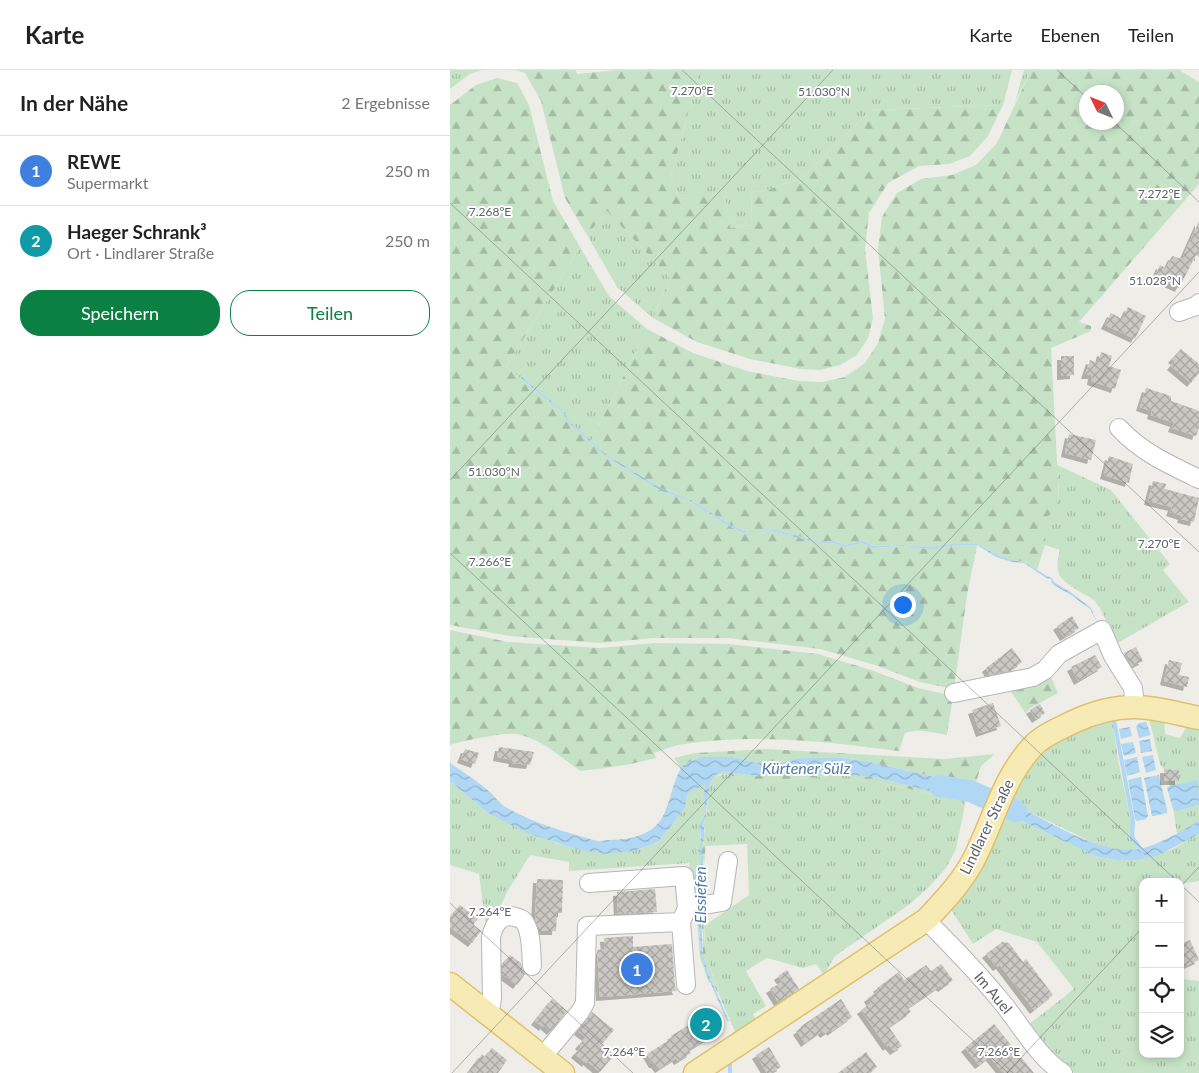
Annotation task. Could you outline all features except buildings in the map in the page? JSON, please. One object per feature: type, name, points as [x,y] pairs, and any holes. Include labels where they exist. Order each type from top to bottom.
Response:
[{"type":"main road","name":"Lindlarer Straße","points":[[696,1073],[926,920],[962,878],[975,857],[1005,789],[1019,764],[1037,742],[1059,728],[1105,710],[1135,707],[1199,718]]},
{"type":"main road","points":[[450,984],[562,1073]]},
{"type":"street","points":[[1179,312],[1196,306],[1199,303]]},
{"type":"street","points":[[1119,428],[1130,441],[1159,460],[1199,479]]},
{"type":"street","points":[[954,693],[1033,677],[1045,670],[1059,654],[1102,630],[1113,656],[1133,688],[1135,707]]},
{"type":"street","points":[[543,1056],[580,1012],[585,1003],[588,926],[691,911],[722,902],[728,861]]},
{"type":"street","points":[[589,883],[684,876],[691,911],[686,985]]},
{"type":"street","points":[[490,1015],[492,999],[491,937],[497,922],[504,916],[520,918],[525,923],[530,939],[532,966]]},
{"type":"street","name":"Im Auel","points":[[926,920],[989,987],[1057,1071]]},
{"type":"green space","points":[[450,70],[482,70],[470,74],[450,89]]},
{"type":"green space","points":[[515,70],[576,70],[577,74],[618,70],[700,70],[671,176],[679,199],[725,194],[730,228],[751,225],[752,192],[764,191],[802,178],[871,110],[1003,105],[988,136],[970,156],[949,164],[919,166],[888,183],[869,213],[865,249],[873,318],[868,338],[857,355],[840,365],[820,370],[801,369],[750,359],[697,342],[653,318],[670,278],[607,211],[587,235],[565,198],[541,101],[525,73]]},
{"type":"green space","points":[[700,70],[1012,70],[1003,105],[871,110],[802,178],[764,191],[752,192],[751,225],[730,228],[725,195],[679,199],[671,176]]},
{"type":"green space","points":[[1024,70],[1031,70],[1015,102]]},
{"type":"green space","points":[[1031,70],[1179,70],[1199,82],[1199,184],[1079,322],[1091,326],[1091,331],[1051,348],[1059,500],[1054,511],[1045,519],[1045,545],[1037,570],[1024,562],[997,555],[978,544],[951,544],[930,547],[874,546],[862,541],[845,545],[833,541],[820,542],[776,530],[744,531],[689,499],[662,489],[607,455],[591,441],[647,329],[693,353],[747,371],[799,381],[822,382],[845,377],[865,363],[878,343],[885,319],[878,249],[882,217],[897,193],[921,179],[952,175],[976,165],[997,143]]},
{"type":"green space","points":[[497,78],[517,83],[529,105],[553,201],[580,247],[506,367],[560,410],[570,424],[606,456],[661,491],[688,500],[743,533],[775,532],[845,547],[862,543],[874,548],[902,546],[930,549],[977,545],[967,595],[954,689],[920,682],[875,665],[820,649],[729,638],[654,638],[600,643],[509,636],[450,625],[450,105],[476,85]]},
{"type":"green space","points":[[607,211],[670,278],[653,318],[617,287],[587,235]]},
{"type":"green space","points":[[580,247],[609,296],[647,329],[591,441],[571,423],[561,409],[522,377],[520,378],[506,367]]},
{"type":"green space","points":[[1057,465],[1111,490],[1170,564],[1163,570],[1189,602],[1114,645],[1100,608],[1090,597],[1068,584],[1060,576],[1057,565],[1060,550],[1045,545],[1045,519],[1056,506],[1059,494]]},
{"type":"green space","points":[[450,630],[508,642],[600,648],[654,643],[729,644],[818,654],[874,671],[918,688],[953,696],[947,735],[921,731],[905,733],[899,751],[792,740],[738,739],[711,741],[673,746],[654,753],[656,758],[580,771],[542,744],[516,734],[473,739],[450,745]]},
{"type":"green space","points":[[1048,671],[1058,693],[1029,709],[1026,714],[1007,686]]},
{"type":"green space","points":[[1148,714],[1164,716],[1165,734],[1180,738],[1189,722],[1199,724],[1199,821],[1177,834],[1169,781],[1179,781],[1174,769],[1164,769],[1160,764]]},
{"type":"green space","points":[[1112,717],[1118,760],[1137,849],[1134,850],[1117,850],[1100,846],[1017,806],[1010,800],[1033,764],[1056,742],[1076,730]]},
{"type":"green space","points":[[767,749],[944,759],[995,754],[981,766],[975,786],[865,761],[842,758],[799,758],[777,764],[753,762],[733,757],[684,765],[682,769],[674,758],[695,753]]},
{"type":"green space","points":[[723,772],[759,776],[828,773],[863,776],[879,778],[929,791],[966,797],[966,799],[927,793],[878,782],[865,782],[849,776],[761,782],[723,774],[718,775],[710,784],[715,775]]},
{"type":"green space","points":[[723,774],[761,782],[849,776],[865,782],[878,782],[927,793],[966,799],[956,849],[946,868],[910,904],[835,956],[824,975],[816,964],[803,968],[767,958],[746,971],[766,1006],[753,1014],[757,1021],[736,1034],[722,1002],[706,956],[704,926],[749,895],[747,844],[706,846],[703,824],[706,818],[709,789],[711,783]]},
{"type":"green space","points":[[450,781],[488,813],[556,843],[606,854],[634,851],[658,842],[685,808],[688,793],[707,783],[704,793],[705,815],[700,824],[696,851],[698,857],[695,896],[691,899],[689,863],[569,871],[569,862],[530,855],[507,892],[487,935],[479,874],[450,865]]},
{"type":"green space","points":[[1005,813],[1095,856],[1115,860],[1171,850],[1199,834],[1199,881],[1184,883],[1184,878],[1139,878],[1139,1058],[1184,1058],[1184,979],[1199,981],[1199,1073],[1074,1073],[1028,1025],[1074,989],[1037,942],[996,929],[973,944],[950,908]]},
{"type":"green space","points":[[700,824],[701,843],[698,850],[701,861],[700,884],[695,902],[698,857],[696,851]]},
{"type":"green space","points":[[704,836],[706,838],[702,900],[700,898],[704,867],[701,850]]},
{"type":"green space","points":[[698,919],[701,954],[711,982],[709,983],[700,958]]},
{"type":"green space","points":[[701,919],[703,920],[706,956],[720,998],[709,975],[703,955]]},
{"type":"water","points":[[522,377],[561,409],[571,423],[607,455],[662,489],[689,499],[744,531],[776,530],[820,542],[833,541],[845,545],[862,541],[874,546],[902,545],[930,547],[951,544],[978,544],[997,555],[1024,562],[1052,578],[1054,582],[1091,608],[1098,624],[1090,609],[1052,584],[1051,579],[1046,578],[1024,563],[1012,562],[996,557],[977,545],[930,549],[902,546],[873,548],[862,543],[845,547],[833,543],[820,543],[775,532],[743,533],[688,500],[661,491],[606,456],[570,424],[560,410],[520,378]]},
{"type":"water","points":[[1146,722],[1151,735],[1139,738],[1136,727],[1139,723]]},
{"type":"water","points":[[1130,727],[1132,736],[1121,739],[1119,729]]},
{"type":"water","points":[[1150,739],[1152,751],[1141,753],[1139,741]]},
{"type":"water","points":[[1133,742],[1136,753],[1124,756],[1121,744]]},
{"type":"water","points":[[1153,755],[1156,770],[1146,773],[1142,757]]},
{"type":"water","points":[[701,757],[733,757],[753,762],[777,764],[799,758],[842,758],[865,761],[975,786],[966,797],[929,791],[879,778],[863,776],[828,773],[759,776],[723,772],[715,775],[710,784],[706,817],[703,824],[704,840],[701,850],[703,857],[700,898],[703,955],[709,975],[729,1021],[727,1021],[707,975],[701,954],[697,908],[701,861],[698,850],[701,843],[700,824],[705,815],[704,793],[706,784],[688,793],[685,808],[658,842],[634,851],[606,854],[581,850],[529,834],[488,813],[450,781],[450,763],[490,792],[500,803],[539,823],[597,841],[622,839],[643,834],[660,821],[664,815],[680,770],[684,765]]},
{"type":"water","points":[[1137,757],[1140,772],[1127,776],[1124,760]]},
{"type":"water","points":[[1159,775],[1167,813],[1152,816],[1144,778]]},
{"type":"water","points":[[1141,777],[1148,816],[1146,819],[1137,821],[1135,819],[1128,780]]},
{"type":"water","points":[[1198,780],[1199,805],[1176,811],[1173,809],[1167,788]]},
{"type":"water","points":[[1010,800],[1017,806],[1093,843],[1125,850],[1154,845],[1199,821],[1199,834],[1157,856],[1135,860],[1115,860],[1095,856],[1005,813]]},
{"type":"waterway","points":[[1114,720],[1133,822],[1132,837],[1143,852]]},
{"type":"waterway","name":"Kürtener Sülz","points":[[940,786],[970,791],[1016,811]]},
{"type":"waterway","name":"Elssiefen","points":[[730,1065],[730,1073]]},
{"type":"place","name":"REWE","points":[[637,969]]},
{"type":"place","name":"Haeger Schrank³","points":[[706,1024]]}]
